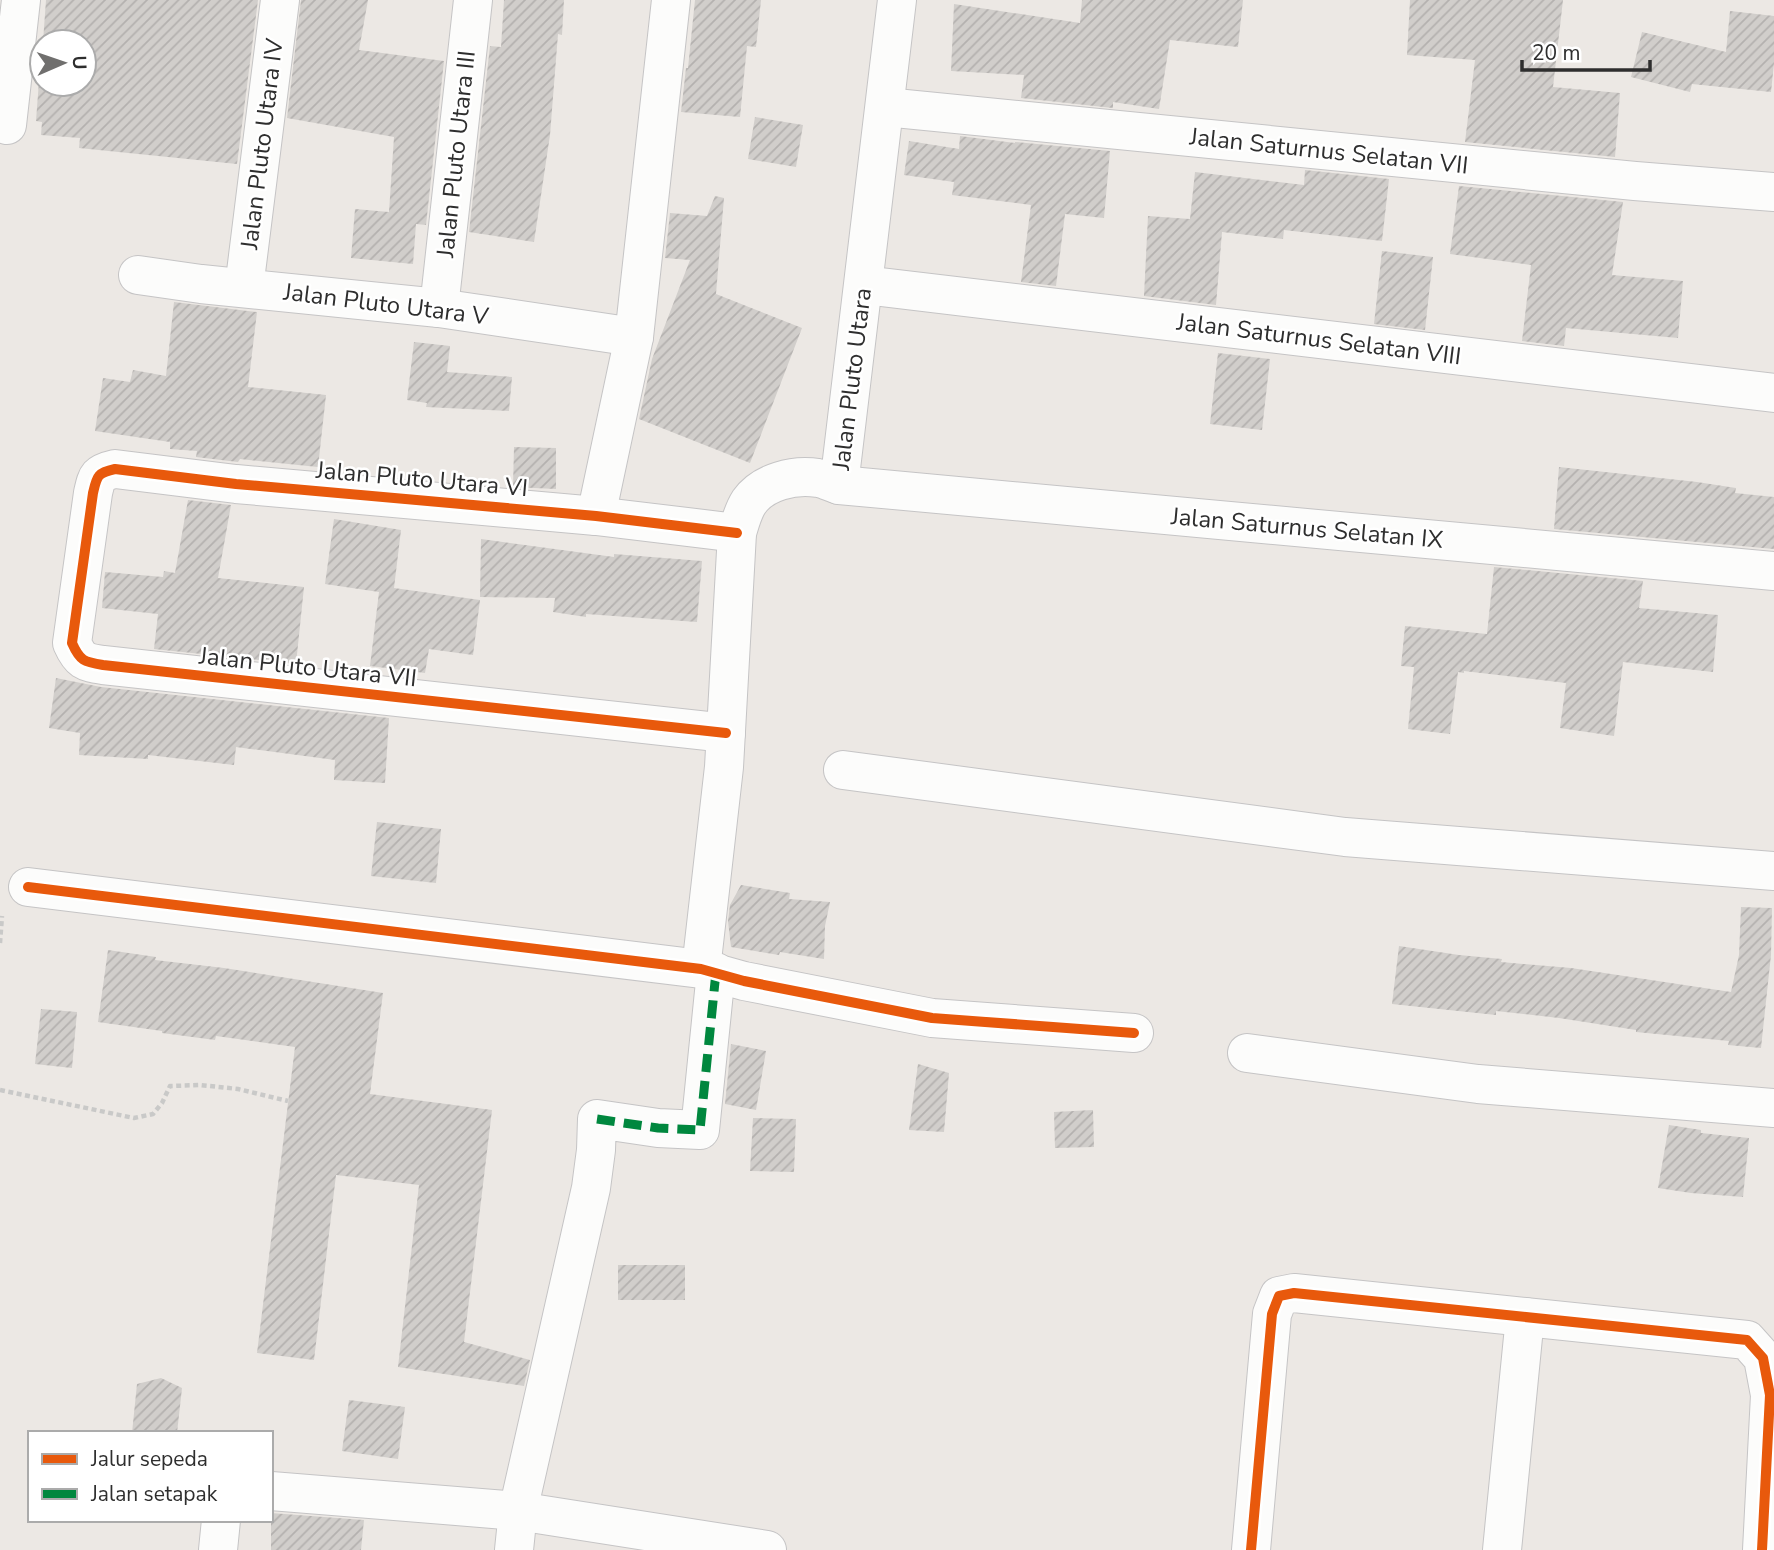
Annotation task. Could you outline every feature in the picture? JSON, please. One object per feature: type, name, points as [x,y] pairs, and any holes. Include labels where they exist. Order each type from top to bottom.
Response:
[{"type":"street","points":[[7,125],[21,0]]},
{"type":"street","name":"Jalan Pluto Utara IV","points":[[244,288],[280,0]]},
{"type":"street","name":"Jalan Pluto Utara III","points":[[439,308],[473,0]]},
{"type":"street","points":[[596,516],[634,337],[671,0]]},
{"type":"street","name":"Jalan Pluto Utara","points":[[518,1511],[591,1188],[597,1119],[658,1128],[700,1130],[737,533],[748,504],[758,491],[770,484],[793,479],[818,478],[839,485],[897,0]]},
{"type":"street","name":"Jalan Saturnus Selatan VII","points":[[885,107],[1635,181],[1774,192]]},
{"type":"street","name":"Jalan Pluto Utara V","points":[[138,275],[439,308],[634,337]]},
{"type":"street","name":"Jalan Saturnus Selatan VIII","points":[[864,285],[1774,393]]},
{"type":"street","name":"Jalan Pluto Utara VI","points":[[103,472],[115,470],[236,484],[596,516],[737,533]]},
{"type":"street","name":"Jalan Pluto Utara VII","points":[[103,472],[96,478],[93,494],[72,643],[77,655],[86,662],[726,733]]},
{"type":"street","name":"Jalan Saturnus Selatan IX","points":[[839,485],[1774,571]]},
{"type":"street","points":[[843,770],[1345,837],[1774,872]]},
{"type":"street","points":[[27,887],[708,970],[744,981],[932,1018],[1134,1033]]},
{"type":"street","points":[[1247,1053],[1478,1084],[1774,1108]]},
{"type":"street","points":[[1251,1550],[1272,1314],[1279,1296],[1294,1293],[1747,1340],[1763,1359],[1770,1395],[1762,1550]]},
{"type":"street","points":[[1502,1550],[1525,1317]]},
{"type":"street","points":[[273,1491],[518,1511],[767,1550]]},
{"type":"street","points":[[514,1550],[518,1511]]},
{"type":"street","points":[[218,1550],[221,1522]]},
{"type":"path","points":[[0,1090],[134,1118],[153,1114],[170,1086],[200,1085],[238,1089],[288,1101]]},
{"type":"building","points":[[46,0],[258,0],[237,164],[79,148],[80,138],[41,135],[42,122],[36,121],[38,98],[98,98],[98,28],[44,28]]},
{"type":"building","points":[[301,0],[368,0],[359,50],[444,61],[426,225],[416,224],[413,264],[351,258],[355,209],[389,212],[394,137],[287,118]]},
{"type":"building","points":[[504,0],[564,0],[562,35],[558,34],[550,135],[534,242],[469,232],[490,46],[501,47]]},
{"type":"building","points":[[695,0],[761,0],[756,47],[747,46],[740,117],[681,112]]},
{"type":"building","points":[[1082,0],[1243,0],[1238,47],[1170,40],[1159,109],[1113,102],[1113,108],[1021,98],[1024,75],[951,71],[954,4],[1080,23]]},
{"type":"building","points":[[1410,0],[1563,0],[1553,87],[1620,93],[1615,157],[1465,142],[1475,60],[1407,55]]},
{"type":"building","points":[[1730,11],[1774,16],[1771,92],[1692,84],[1690,92],[1631,77],[1642,32],[1726,52]]},
{"type":"building","points":[[755,117],[803,125],[796,167],[748,159]]},
{"type":"building","points":[[960,136],[1110,151],[1104,218],[1065,214],[1056,286],[1021,282],[1031,205],[952,195],[954,182],[904,175],[909,141],[959,149]]},
{"type":"building","points":[[1305,170],[1389,179],[1382,241],[1284,230],[1283,239],[1222,232],[1216,305],[1144,296],[1148,216],[1190,219],[1195,172],[1304,185]]},
{"type":"building","points":[[1459,186],[1623,202],[1612,275],[1683,281],[1678,338],[1566,328],[1564,346],[1522,341],[1531,265],[1450,254]]},
{"type":"building","points":[[715,196],[724,198],[716,294],[802,328],[750,463],[639,419],[652,359],[690,260],[665,258],[670,213],[707,216]]},
{"type":"building","points":[[1382,251],[1433,257],[1425,330],[1374,324]]},
{"type":"building","points":[[174,302],[257,312],[248,387],[326,395],[318,467],[196,457],[197,451],[170,449],[170,442],[95,431],[103,378],[130,382],[133,370],[166,376]]},
{"type":"building","points":[[414,342],[450,346],[447,372],[512,377],[509,411],[426,407],[427,403],[407,400]]},
{"type":"building","points":[[1218,353],[1270,359],[1262,430],[1210,424]]},
{"type":"building","points":[[514,447],[556,448],[556,489],[513,487]]},
{"type":"building","points":[[1559,467],[1697,482],[1736,488],[1735,493],[1774,497],[1774,549],[1554,529]]},
{"type":"building","points":[[188,500],[231,505],[218,578],[304,587],[296,664],[154,649],[158,614],[102,608],[105,572],[163,577],[164,571],[175,573]]},
{"type":"building","points":[[334,519],[401,530],[394,588],[480,600],[473,655],[429,649],[425,673],[370,666],[379,592],[325,584]]},
{"type":"building","points":[[481,539],[614,557],[614,554],[702,561],[697,622],[586,614],[586,617],[553,612],[555,598],[480,597]]},
{"type":"building","points":[[1494,567],[1643,581],[1639,608],[1718,615],[1713,672],[1623,662],[1614,736],[1560,728],[1566,683],[1458,672],[1450,734],[1408,729],[1414,667],[1401,666],[1405,626],[1487,634]]},
{"type":"building","points":[[56,678],[101,687],[389,718],[385,783],[334,780],[335,760],[236,747],[234,765],[148,755],[148,759],[79,755],[80,733],[49,728]]},
{"type":"building","points":[[377,822],[441,829],[436,883],[371,876]]},
{"type":"building","points":[[741,885],[790,893],[789,899],[830,902],[825,926],[824,959],[731,947],[728,921],[730,905]]},
{"type":"building","points":[[1741,907],[1772,908],[1771,955],[1761,1048],[1728,1045],[1729,1041],[1636,1032],[1559,1018],[1496,1011],[1496,1015],[1392,1004],[1399,946],[1731,992],[1739,955]]},
{"type":"building","points":[[108,950],[156,957],[155,960],[383,993],[370,1094],[492,1110],[464,1342],[530,1360],[524,1386],[398,1367],[419,1185],[336,1175],[314,1360],[257,1353],[295,1047],[216,1036],[215,1040],[98,1022]]},
{"type":"building","points":[[41,1009],[77,1012],[72,1068],[35,1064]]},
{"type":"building","points":[[731,1044],[766,1051],[756,1110],[725,1104]]},
{"type":"building","points":[[918,1064],[949,1073],[944,1132],[909,1130]]},
{"type":"building","points":[[1093,1110],[1094,1147],[1055,1148],[1054,1112]]},
{"type":"building","points":[[753,1118],[796,1119],[794,1172],[750,1171]]},
{"type":"building","points":[[1669,1125],[1701,1130],[1701,1133],[1749,1138],[1743,1197],[1658,1188]]},
{"type":"building","points":[[618,1265],[685,1265],[685,1300],[618,1300]]},
{"type":"building","points":[[161,1378],[182,1388],[177,1431],[132,1431],[137,1384]]},
{"type":"building","points":[[349,1400],[405,1407],[398,1459],[342,1451]]},
{"type":"building","points":[[273,1513],[364,1520],[361,1550],[271,1550]]},
{"type":"marked path","points":[[597,1119],[658,1128],[700,1130],[716,972]]},
{"type":"cycle path","points":[[726,733],[103,665],[83,660],[72,643],[94,487],[101,474],[115,469],[236,484],[596,516],[737,533]]},
{"type":"cycle path","points":[[28,887],[701,969],[744,981],[932,1018],[1134,1033]]},
{"type":"cycle path","points":[[1251,1550],[1272,1314],[1279,1296],[1294,1293],[1747,1340],[1763,1358],[1770,1395],[1762,1550]]}]
